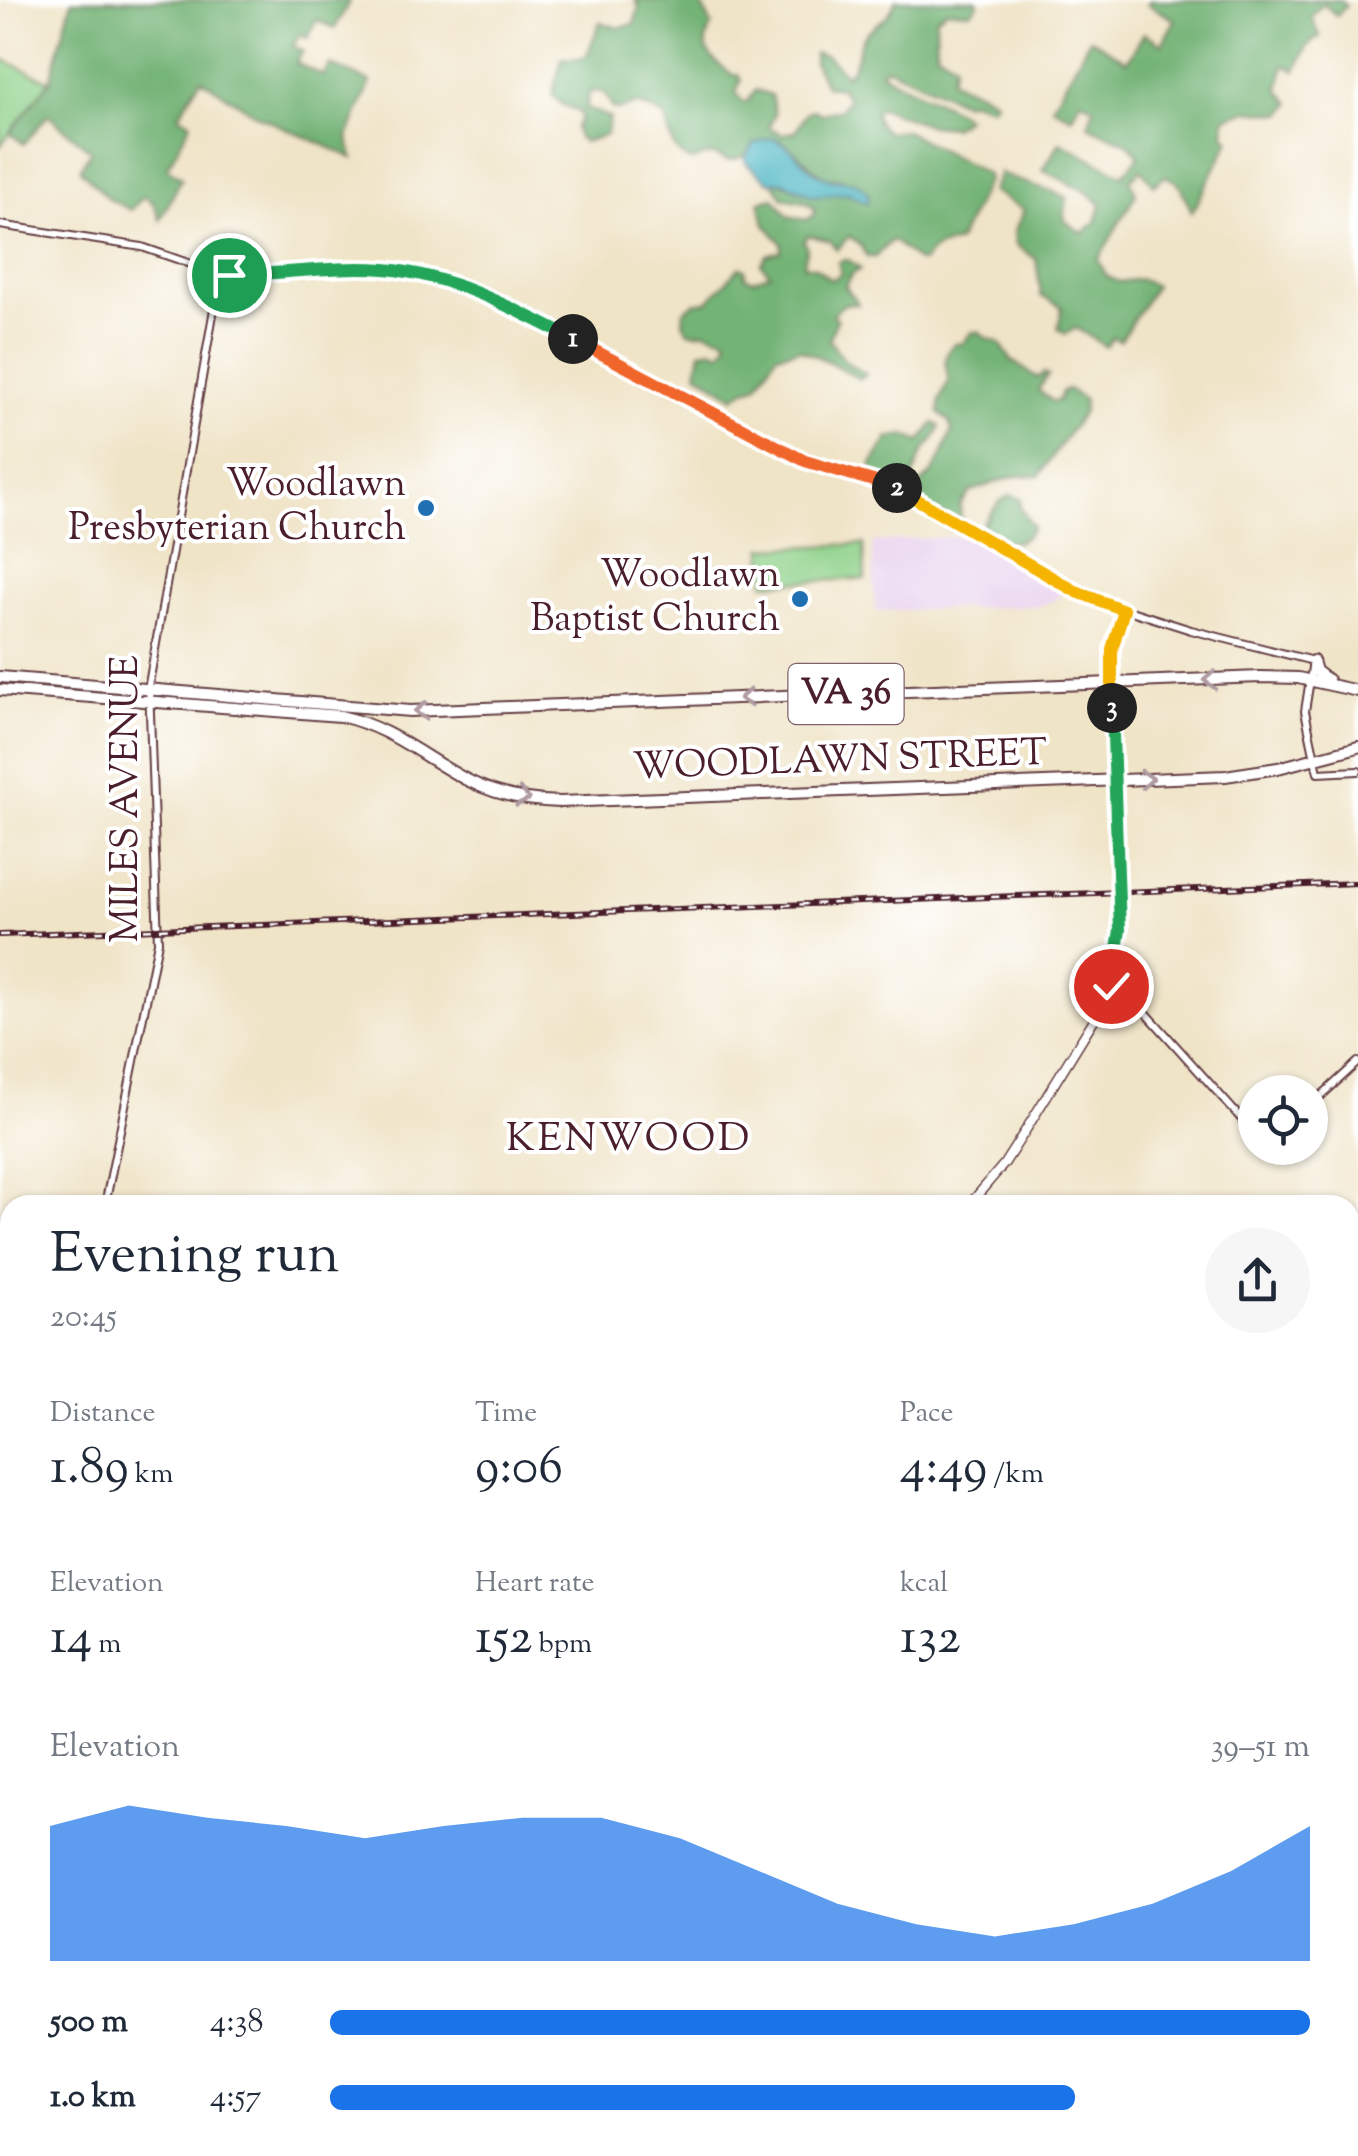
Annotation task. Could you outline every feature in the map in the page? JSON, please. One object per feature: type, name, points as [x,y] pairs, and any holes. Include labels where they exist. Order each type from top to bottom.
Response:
[{"type":"highway","points":[[1313,661],[1318,673],[1338,686]]},
{"type":"highway","name":"VA 36","points":[[0,677],[148,695]]},
{"type":"highway","name":"VA 36","points":[[0,690],[316,701],[385,710],[1260,677],[1308,680],[1358,692]]},
{"type":"highway","name":"WOODLAWN STREET","points":[[148,695],[340,716],[390,732],[482,787],[542,802],[1238,774],[1358,747]]},
{"type":"main road","points":[[978,1195],[1028,1128],[1103,1005],[1114,977],[1118,952],[1111,684]]},
{"type":"street","points":[[0,225],[127,244],[220,274],[389,270],[463,289],[537,320],[805,461],[905,491],[1077,592],[1211,636],[1313,661],[1305,710],[1318,774],[1358,772]]},
{"type":"street","name":"MILES AVENUE","points":[[107,1195],[158,942],[148,695],[220,274]]},
{"type":"street","points":[[1111,684],[1112,649],[1124,610]]},
{"type":"street","points":[[1114,977],[1238,1115]]},
{"type":"street","points":[[1328,1090],[1358,1062]]},
{"type":"shaded area","points":[[977,535],[1063,590],[1058,598],[1040,606],[875,611],[872,542]]},
{"type":"green space","points":[[72,0],[350,0],[335,28],[316,20],[308,38],[300,34],[293,46],[303,51],[296,63],[323,76],[330,65],[371,82],[348,137],[353,158],[258,116],[201,79],[179,115],[191,123],[167,168],[182,178],[160,220],[154,204],[144,196],[131,210],[109,199],[80,169],[91,151],[48,115],[24,144],[10,133],[50,81]]},
{"type":"green space","points":[[635,0],[700,1],[712,26],[706,42],[709,54],[733,75],[738,74],[741,80],[736,93],[743,102],[756,90],[771,95],[775,114],[769,127],[782,134],[795,132],[807,112],[840,110],[848,100],[841,88],[826,86],[814,63],[814,53],[827,56],[846,75],[853,67],[863,38],[890,13],[895,0],[977,0],[971,12],[947,10],[936,18],[937,52],[955,63],[951,79],[990,97],[995,105],[969,100],[965,103],[886,67],[881,72],[889,78],[966,118],[953,127],[928,125],[881,108],[875,110],[878,123],[887,132],[904,130],[986,174],[988,179],[958,242],[938,247],[919,262],[892,240],[875,257],[867,257],[849,236],[837,250],[830,241],[808,235],[804,242],[804,265],[815,267],[831,280],[841,274],[838,262],[850,261],[860,269],[845,286],[858,304],[844,304],[832,315],[837,319],[829,340],[846,362],[866,374],[859,379],[800,349],[777,354],[757,386],[734,397],[697,372],[701,351],[712,349],[721,353],[728,343],[726,338],[704,331],[688,331],[683,322],[684,311],[695,303],[708,301],[740,267],[745,269],[745,277],[752,280],[770,274],[761,264],[767,255],[781,251],[782,244],[765,224],[759,202],[774,198],[788,216],[806,220],[814,215],[814,208],[805,202],[783,198],[774,184],[777,181],[813,196],[848,193],[862,201],[842,179],[824,177],[780,140],[728,161],[710,155],[692,161],[675,149],[664,116],[637,104],[613,109],[598,91],[589,93],[586,108],[610,118],[606,135],[583,142],[578,138],[575,128],[581,119],[580,112],[565,107],[552,95],[562,59],[587,55],[600,22],[619,28],[634,24],[639,7]]},
{"type":"green space","points":[[1150,0],[1340,0],[1346,6],[1337,16],[1323,4],[1311,17],[1320,36],[1307,46],[1296,71],[1284,65],[1279,90],[1291,103],[1283,114],[1248,110],[1225,118],[1224,135],[1230,140],[1192,212],[1179,184],[1166,176],[1154,185],[1141,169],[1130,180],[1136,194],[1098,260],[1107,276],[1119,282],[1140,279],[1155,286],[1120,341],[1113,337],[1106,347],[1076,328],[1066,334],[1058,329],[1062,307],[1041,296],[1036,259],[1016,245],[1014,232],[1024,210],[992,191],[1000,173],[1067,198],[1064,220],[1082,233],[1096,222],[1101,204],[1087,192],[1043,170],[1060,142],[1123,175],[1139,156],[1129,144],[1088,125],[1094,107],[1080,100],[1072,117],[1052,107],[1090,38],[1127,61],[1144,33],[1162,44],[1175,20],[1147,4]]},
{"type":"green space","points":[[0,58],[50,81],[0,146]]},
{"type":"green space","points":[[972,332],[999,342],[1012,361],[1038,378],[1044,373],[1048,375],[1038,390],[1053,402],[1068,389],[1084,400],[1083,412],[1039,476],[1015,476],[970,492],[960,505],[962,529],[948,529],[942,517],[921,504],[923,492],[917,486],[934,469],[952,431],[949,421],[939,413],[949,380],[946,356],[954,344],[962,344]]},
{"type":"green space","points":[[934,423],[940,426],[939,431],[921,456],[910,481],[883,478],[871,471],[889,438],[905,435],[920,442]]},
{"type":"green space","points":[[1011,495],[1021,499],[1020,508],[1033,527],[1015,542],[994,537],[980,527],[1000,501]]},
{"type":"green space","points":[[864,544],[865,579],[765,583],[763,548]]},
{"type":"water","points":[[772,138],[818,174],[858,184],[869,195],[867,203],[848,193],[813,196],[783,182],[769,182],[746,163],[745,157],[755,143]]},
{"type":"railway","points":[[0,935],[1358,883]]},
{"type":"place","name":"Woodlawn Presbyterian Church","points":[[426,508]]},
{"type":"place","name":"Woodlawn Baptist Church","points":[[800,599]]},
{"type":"district","name":"KENWOOD","points":[[629,1140]]},
{"type":"route","points":[[229,275],[389,270],[463,289],[537,320],[805,461],[905,491],[1077,592],[1124,610],[1111,660],[1120,930],[1111,986]]}]
